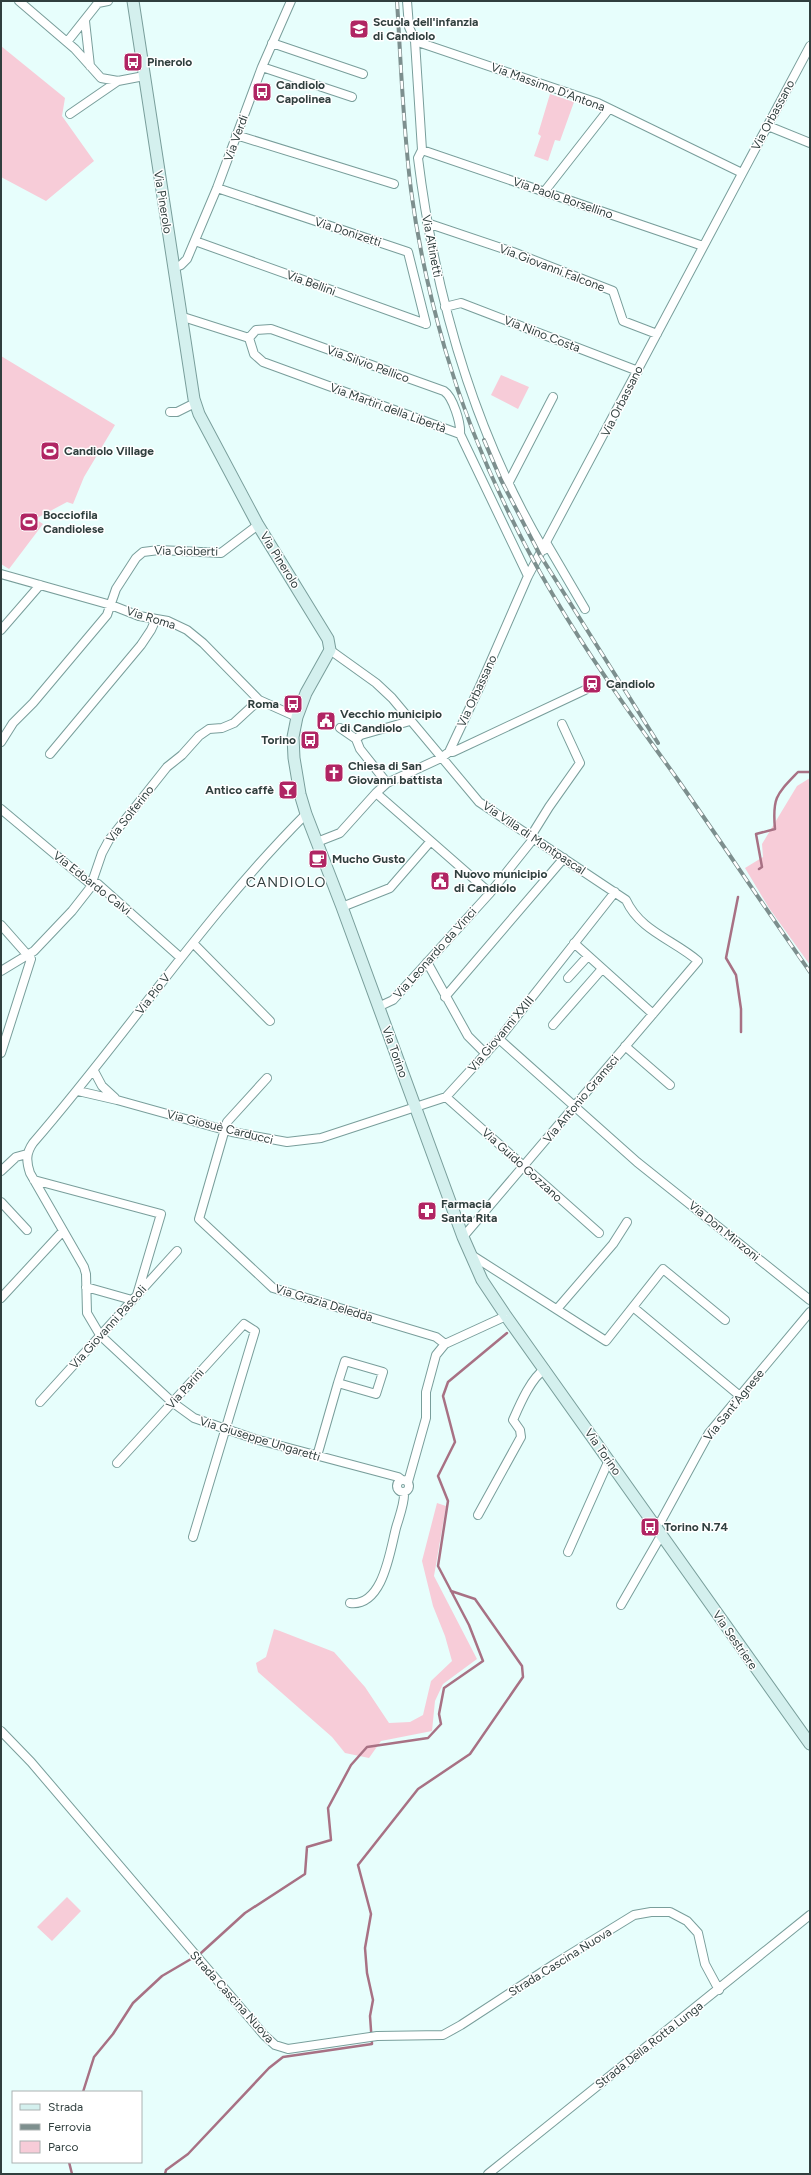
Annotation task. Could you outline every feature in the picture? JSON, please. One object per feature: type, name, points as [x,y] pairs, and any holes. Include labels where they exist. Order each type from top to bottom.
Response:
[{"type":"main road","name":"Via Pinerolo","points":[[133,1],[190,383],[196,403],[258,525],[328,639],[330,650]]},
{"type":"main road","points":[[297,717],[306,693],[330,650]]},
{"type":"main road","name":"Via Torino","points":[[297,717],[293,737],[294,758],[306,814],[342,907],[470,1254],[482,1280],[506,1316],[659,1530]]},
{"type":"main road","name":"Via Sestriere","points":[[659,1530],[810,1744]]},
{"type":"street","points":[[19,1],[67,42],[101,78],[118,81],[144,76]]},
{"type":"street","points":[[67,42],[85,21],[97,2],[108,1]]},
{"type":"street","name":"Via Verdi","points":[[173,268],[187,259],[195,241],[217,188],[262,67],[290,1]]},
{"type":"street","name":"Via Altinetti","points":[[408,1],[409,27],[415,41],[422,150],[418,158],[427,223],[445,307],[478,412],[509,482],[545,547],[585,609]]},
{"type":"street","points":[[85,21],[90,66]]},
{"type":"street","name":"Via Massimo D'Antona","points":[[415,41],[598,103],[742,173]]},
{"type":"street","points":[[272,43],[364,74]]},
{"type":"street","name":"Via Orbassano","points":[[317,842],[340,833],[376,793],[387,784],[441,758],[449,752],[480,686],[528,576],[545,547],[810,46]]},
{"type":"street","points":[[262,67],[352,98]]},
{"type":"street","points":[[70,114],[118,81]]},
{"type":"street","points":[[544,192],[609,109]]},
{"type":"street","points":[[768,126],[810,143]]},
{"type":"street","points":[[236,136],[394,184]]},
{"type":"street","name":"Via Paolo Borsellino","points":[[422,150],[703,246]]},
{"type":"street","name":"Via Donizetti","points":[[217,188],[408,252],[426,324]]},
{"type":"street","name":"Via Giovanni Falcone","points":[[427,223],[513,252],[613,291],[623,321],[657,334]]},
{"type":"street","name":"Via Bellini","points":[[195,241],[426,324]]},
{"type":"street","name":"Via Nino Costa","points":[[445,307],[460,303],[638,371]]},
{"type":"street","points":[[180,316],[249,338]]},
{"type":"street","name":"Via Silvio Pellico","points":[[249,338],[256,330],[271,329],[444,391],[450,396],[460,428],[460,434]]},
{"type":"street","name":"Via Martiri della Libertà","points":[[249,338],[254,354],[263,362],[460,434],[528,576]]},
{"type":"street","points":[[509,482],[553,397]]},
{"type":"street","points":[[170,412],[177,412],[196,403]]},
{"type":"street","name":"Via Gioberti","points":[[111,605],[116,589],[143,552],[155,550],[221,553],[258,525]]},
{"type":"street","name":"Via Roma","points":[[1,574],[111,605],[139,616],[168,621],[187,630],[203,643],[260,700],[297,717]]},
{"type":"street","points":[[1,630],[40,585]]},
{"type":"street","points":[[1,742],[13,723],[33,704],[108,615],[111,605]]},
{"type":"street","points":[[50,754],[141,645],[152,630],[156,619]]},
{"type":"street","name":"Via Villa di Montpascal","points":[[330,650],[376,683],[392,698],[478,802],[626,900],[636,918],[698,961]]},
{"type":"street","points":[[449,752],[453,752],[585,690]]},
{"type":"street","name":"Via Solferino","points":[[1,971],[28,956],[72,911],[92,882],[102,853],[109,840],[167,767],[182,755],[204,732],[228,726],[260,700]]},
{"type":"street","points":[[356,739],[361,735],[410,721]]},
{"type":"street","name":"Via Leonardo da Vinci","points":[[378,1007],[393,1000],[490,893],[532,837],[548,807],[580,763],[562,724]]},
{"type":"street","points":[[340,728],[356,739],[360,749],[387,784]]},
{"type":"street","points":[[376,793],[430,842],[490,893]]},
{"type":"street","name":"Via Edoardo Calvi","points":[[1,809],[88,882],[98,884],[181,958]]},
{"type":"street","name":"Via Pio V","points":[[1,1171],[16,1157],[27,1154],[33,1143],[94,1071],[150,996],[193,943],[279,840],[306,814]]},
{"type":"street","points":[[342,907],[390,888],[430,842]]},
{"type":"street","points":[[445,997],[564,858]]},
{"type":"street","name":"Via Giovanni XXIII","points":[[446,1098],[499,1039],[614,892]]},
{"type":"street","points":[[1,925],[31,960],[1,1053]]},
{"type":"street","points":[[193,943],[270,1021]]},
{"type":"street","points":[[574,943],[653,1014]]},
{"type":"street","points":[[568,978],[588,956]]},
{"type":"street","name":"Via Antonio Gramsci","points":[[463,1237],[698,961]]},
{"type":"street","points":[[427,962],[445,997],[468,1036],[486,1054]]},
{"type":"street","points":[[552,1025],[602,968]]},
{"type":"street","name":"Via Don Minzoni","points":[[499,1039],[637,1162],[810,1300]]},
{"type":"street","points":[[625,1046],[670,1086]]},
{"type":"street","name":"Via Giosuè Carducci","points":[[94,1071],[102,1086],[117,1100]]},
{"type":"street","name":"Via Grazia Deledda","points":[[267,1078],[227,1122],[223,1130],[199,1219],[273,1288],[436,1337],[445,1344]]},
{"type":"street","name":"Via Giosuè Carducci","points":[[78,1091],[117,1100],[223,1130],[270,1140],[302,1142],[321,1138],[394,1116],[415,1107]]},
{"type":"street","points":[[415,1107],[446,1098]]},
{"type":"street","name":"Via Guido Gozzano","points":[[446,1098],[599,1233]]},
{"type":"street","name":"Via Giuseppe Ungaretti","points":[[27,1154],[27,1163],[34,1180],[84,1267],[87,1313],[100,1336],[172,1402],[194,1418],[225,1430],[385,1475],[402,1483],[401,1492],[404,1492],[381,1582],[364,1601],[357,1604],[350,1603]]},
{"type":"street","points":[[34,1180],[160,1214],[135,1298],[86,1287]]},
{"type":"street","points":[[1,1202],[27,1230]]},
{"type":"street","points":[[557,1309],[613,1244],[627,1222]]},
{"type":"street","points":[[1,1298],[63,1231]]},
{"type":"street","name":"Via Giovanni Pascoli","points":[[40,1402],[177,1251]]},
{"type":"street","points":[[470,1254],[606,1341],[663,1269],[726,1320]]},
{"type":"street","points":[[633,1307],[740,1396]]},
{"type":"street","name":"Via Sant'Agnese","points":[[621,1605],[659,1530],[660,1521],[704,1441],[810,1312]]},
{"type":"street","points":[[402,1483],[426,1418],[426,1392],[436,1355],[445,1344],[506,1316]]},
{"type":"street","name":"Via Parini","points":[[117,1463],[244,1324],[255,1331],[225,1430]]},
{"type":"street","points":[[316,1456],[338,1383],[345,1361],[382,1372],[376,1394],[338,1383]]},
{"type":"street","points":[[478,1515],[521,1437],[520,1430],[513,1420],[516,1412],[537,1375],[545,1369]]},
{"type":"street","points":[[193,1537],[225,1430]]},
{"type":"street","points":[[568,1552],[609,1460]]},
{"type":"street","name":"Strada Cascina Nuova","points":[[1,1731],[31,1762],[199,1962],[264,2035],[275,2045],[288,2049],[377,2036],[443,2035],[462,2025],[556,1963],[634,1915],[651,1912],[670,1912],[687,1921],[698,1933],[705,1964],[719,1990]]},
{"type":"street","name":"Strada Della Rotta Lunga","points":[[488,2174],[810,1916]]},
{"type":"green space","points":[[1,46],[65,98],[62,116],[94,161],[46,201],[1,177]]},
{"type":"green space","points":[[550,94],[574,102],[560,141],[555,140],[548,161],[534,156],[541,136],[538,134]]},
{"type":"green space","name":"Candiolo Village","points":[[1,356],[115,425],[84,477],[73,504],[67,502],[39,517],[37,520],[43,524],[9,569],[1,564]]},
{"type":"green space","points":[[501,375],[529,387],[518,409],[491,395]]},
{"type":"green space","points":[[810,778],[810,965],[769,908],[745,868],[763,857],[762,844],[797,786]]},
{"type":"green space","points":[[437,1503],[446,1506],[434,1576],[477,1659],[443,1684],[435,1701],[432,1731],[381,1741],[369,1758],[345,1753],[332,1737],[258,1672],[256,1663],[266,1657],[274,1629],[334,1652],[365,1687],[389,1723],[410,1722],[423,1715],[431,1681],[452,1661],[445,1636],[433,1606],[422,1561]]},
{"type":"green space","points":[[67,1897],[81,1911],[52,1941],[37,1927]]},
{"type":"waterway","points":[[759,869],[762,867],[756,834],[775,829],[775,803],[781,791],[798,772],[810,772]]},
{"type":"waterway","points":[[738,897],[726,958],[736,975],[741,1009],[741,1032]]},
{"type":"waterway","points":[[201,1953],[245,1913],[305,1874],[307,1847],[331,1840],[328,1808],[351,1765],[367,1747],[428,1738],[441,1724],[439,1714],[444,1688],[483,1661],[469,1625],[438,1566],[448,1501],[438,1476],[455,1442],[443,1396],[448,1382],[507,1333]]},
{"type":"waterway","points":[[165,2174],[166,2170],[188,2154],[269,2068],[283,2057],[372,2044],[370,2016],[373,2000],[367,1973],[365,1948],[371,1914],[358,1865],[418,1789],[470,1754],[523,1677],[522,1666],[475,1599],[451,1591]]},
{"type":"waterway","points":[[83,2091],[94,2057],[113,2034],[133,2003],[162,1976],[191,1959]]},
{"type":"waterway","points":[[69,2163],[72,2174]]},
{"type":"railway","points":[[397,1],[406,143],[411,190],[421,250],[429,290],[445,349],[475,436],[512,520],[534,561],[581,640],[810,972]]},
{"type":"railway","points":[[484,440],[501,480],[540,555],[658,743]]},
{"type":"place","name":"Scuola dell'infanzia di Candiolo","points":[[359,29]]},
{"type":"place","name":"Pinerolo","points":[[133,62]]},
{"type":"place","name":"Candiolo Capolinea","points":[[262,92]]},
{"type":"place","name":"Candiolo Village","points":[[50,451]]},
{"type":"place","name":"Bocciofila Candiolese","points":[[29,522]]},
{"type":"place","name":"Candiolo","points":[[592,684]]},
{"type":"place","name":"Roma","points":[[293,704]]},
{"type":"place","name":"Vecchio municipio di Candiolo","points":[[326,721]]},
{"type":"place","name":"Torino","points":[[310,740]]},
{"type":"place","name":"Chiesa di San Giovanni battista","points":[[334,773]]},
{"type":"place","name":"Antico caffè","points":[[288,790]]},
{"type":"place","name":"Mucho Gusto","points":[[318,859]]},
{"type":"place","name":"Nuovo municipio di Candiolo","points":[[440,881]]},
{"type":"place","name":"Farmacia Santa Rita","points":[[427,1211]]},
{"type":"place","name":"Torino N.74","points":[[650,1527]]},
{"type":"district","name":"CANDIOLO","points":[[286,882]]}]
